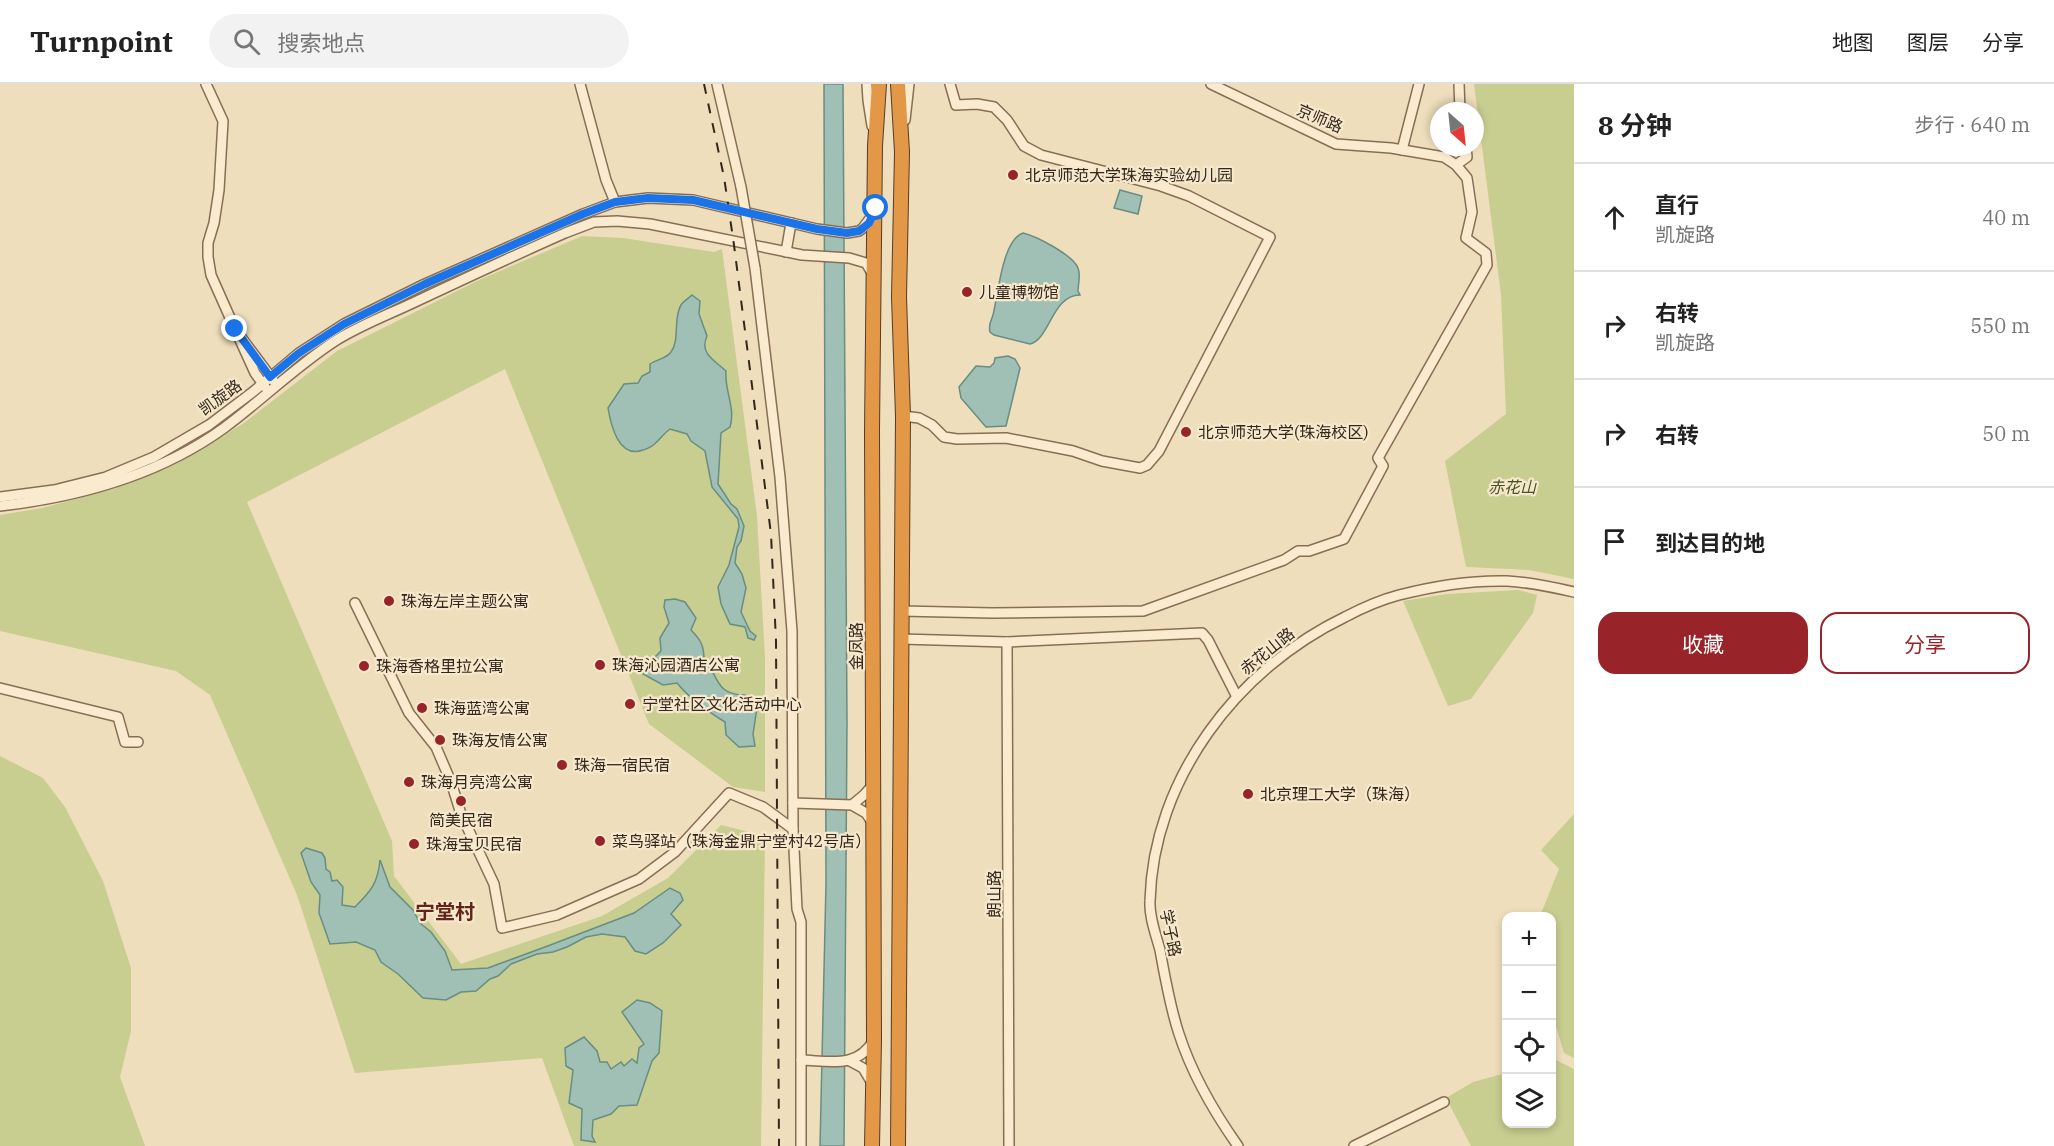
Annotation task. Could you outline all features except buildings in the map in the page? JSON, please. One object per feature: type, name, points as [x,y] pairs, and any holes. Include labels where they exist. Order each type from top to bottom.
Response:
[{"type":"highway","name":"金凤路","points":[[872,1146],[874,1040],[873,430],[875,146],[879,84]]},
{"type":"highway","points":[[898,84],[902,152],[899,297],[903,416],[898,1146]]},
{"type":"street","points":[[206,84],[222,121],[219,190],[214,224],[208,243],[211,274],[245,354],[265,388]]},
{"type":"street","points":[[580,84],[606,180],[615,202]]},
{"type":"street","points":[[717,84],[741,187],[754,268],[780,477],[792,631],[793,829],[797,909],[801,922],[801,1146]]},
{"type":"street","name":"金凤路","points":[[867,84],[875,146]]},
{"type":"street","points":[[902,152],[909,84]]},
{"type":"street","points":[[903,416],[926,421],[944,437],[1006,438],[1074,451],[1102,461],[1140,468],[1147,465],[1159,451],[1270,237],[1189,196],[1161,186],[1041,155],[1024,146],[1007,120],[994,107],[977,104],[956,105],[950,84]]},
{"type":"street","name":"京师路","points":[[1211,84],[1336,144],[1402,150],[1444,157],[1456,165]]},
{"type":"street","points":[[1402,150],[1419,84]]},
{"type":"street","points":[[1459,84],[1460,102]]},
{"type":"street","points":[[901,611],[992,613],[1143,611],[1284,560],[1298,551],[1309,551],[1344,539],[1383,466],[1378,458],[1486,265],[1486,253],[1467,238],[1472,212],[1467,178],[1456,165],[1467,156]]},
{"type":"street","name":"凯旋路","points":[[274,381],[299,353],[344,324],[425,284],[615,202],[648,198],[693,200],[823,230],[847,233],[859,231],[869,223],[876,208]]},
{"type":"street","name":"凯旋路","points":[[0,497],[54,490],[106,477],[154,457],[209,425],[357,329],[565,233],[594,222],[617,221],[650,224],[786,252],[849,258],[866,263],[875,281]]},
{"type":"street","points":[[786,252],[791,223]]},
{"type":"street","points":[[235,329],[274,381]]},
{"type":"street","name":"凯旋路","points":[[0,506],[70,495],[138,474],[184,454],[224,428],[265,388]]},
{"type":"street","name":"赤花山路","points":[[901,639],[1007,642],[1202,633],[1208,640],[1237,697],[1276,659],[1319,629],[1398,595],[1455,584],[1507,581],[1574,592]]},
{"type":"street","points":[[355,603],[409,713],[436,747],[451,782],[461,814],[494,884],[502,928],[557,915],[639,879],[675,852],[729,793],[763,807],[793,829]]},
{"type":"street","name":"朗山路","points":[[1007,642],[1009,1146]]},
{"type":"street","points":[[0,688],[118,717],[125,742],[138,741]]},
{"type":"street","name":"学子路","points":[[1237,697],[1204,738],[1164,818],[1153,867],[1149,904],[1179,1034],[1202,1087],[1238,1146]]},
{"type":"street","points":[[852,805],[872,786]]},
{"type":"street","points":[[793,803],[852,805],[866,813],[873,824]]},
{"type":"street","points":[[848,1061],[859,1056],[874,1040]]},
{"type":"street","points":[[801,1060],[848,1061],[862,1068],[872,1083]]},
{"type":"street","points":[[1354,1146],[1369,1143],[1444,1102]]},
{"type":"green space","name":"赤花山","points":[[1474,84],[1574,84],[1574,579],[1529,570],[1466,567],[1445,461],[1506,414],[1501,295],[1483,156],[1484,102],[1476,102]]},
{"type":"green space","points":[[582,236],[623,238],[714,252],[722,249],[757,516],[765,658],[765,792],[733,787],[649,724],[505,369],[247,502],[392,841],[394,876],[461,964],[602,916],[668,878],[721,825],[765,836],[761,1146],[574,1146],[542,1058],[355,1073],[297,895],[210,695],[176,671],[0,631],[0,515],[42,508],[114,489],[174,465],[244,423],[337,351],[479,280]]},
{"type":"green space","points":[[1518,590],[1537,595],[1533,613],[1471,699],[1448,706],[1403,601],[1447,594]]},
{"type":"green space","points":[[0,756],[43,778],[65,807],[103,881],[131,968],[131,1031],[120,1077],[145,1146],[0,1146]]},
{"type":"green space","points":[[1574,814],[1574,1058],[1564,1053],[1556,1026],[1556,912],[1542,912],[1559,869],[1541,850]]},
{"type":"green space","points":[[1556,1060],[1574,1069],[1574,1146],[1471,1146],[1446,1098],[1473,1082],[1502,1074],[1502,1128],[1556,1128]]},
{"type":"water","points":[[824,84],[843,84],[847,723],[844,1146],[820,1146],[826,883]]},
{"type":"water","points":[[1120,190],[1142,196],[1138,214],[1114,208]]},
{"type":"water","points":[[1023,233],[1045,242],[1069,257],[1075,263],[1079,273],[1078,291],[1080,295],[1063,302],[1042,334],[1030,344],[994,335],[989,329],[1006,257],[1010,246]]},
{"type":"water","points":[[692,295],[700,301],[699,314],[707,336],[706,352],[726,371],[732,413],[730,427],[721,433],[718,484],[737,509],[744,526],[741,541],[737,547],[735,563],[742,574],[746,588],[741,612],[750,631],[756,636],[754,640],[748,638],[745,627],[730,624],[721,604],[718,587],[729,565],[739,527],[738,519],[712,487],[705,451],[691,441],[687,434],[670,429],[649,448],[635,452],[628,450],[614,432],[608,408],[624,384],[638,383],[642,376],[650,372],[650,364],[671,352],[674,347],[679,310]]},
{"type":"water","points":[[1008,356],[1015,359],[1020,368],[1006,426],[986,427],[961,398],[959,387],[976,366],[990,367],[995,358]]},
{"type":"water","points":[[675,599],[685,602],[696,618],[691,630],[701,644],[704,660],[721,686],[730,693],[745,695],[757,708],[753,734],[755,746],[739,747],[726,735],[725,722],[699,704],[677,683],[663,685],[643,674],[661,651],[660,638],[669,623],[664,607],[665,600]]},
{"type":"water","points":[[306,848],[322,853],[332,881],[337,880],[343,887],[342,905],[355,907],[365,896],[373,886],[380,860],[390,887],[413,910],[420,923],[431,932],[445,951],[452,970],[488,968],[545,947],[634,913],[670,888],[680,893],[683,900],[671,914],[681,925],[663,943],[646,954],[635,951],[625,937],[602,934],[586,937],[567,947],[537,954],[511,964],[476,991],[461,992],[446,1000],[423,998],[398,974],[381,962],[375,950],[356,942],[330,944],[319,913],[320,895],[311,882],[301,853]]},
{"type":"water","points":[[637,1000],[650,1003],[662,1011],[659,1053],[652,1061],[637,1105],[619,1106],[611,1114],[593,1120],[592,1136],[595,1142],[581,1140],[582,1109],[569,1103],[573,1070],[566,1066],[565,1048],[584,1037],[597,1051],[600,1062],[607,1062],[611,1069],[621,1062],[624,1066],[632,1059],[637,1063],[639,1048],[644,1044],[622,1012]]},
{"type":"railway","points":[[704,84],[724,177],[771,534],[776,641],[779,1146]]},
{"type":"place","name":"北京师范大学珠海实验幼儿园","points":[[1013,175]]},
{"type":"place","name":"儿童博物馆","points":[[967,292]]},
{"type":"place","name":"北京师范大学(珠海校区)","points":[[1186,432]]},
{"type":"place","name":"珠海左岸主题公寓","points":[[389,601]]},
{"type":"place","name":"珠海沁园酒店公寓","points":[[600,665]]},
{"type":"place","name":"珠海香格里拉公寓","points":[[364,666]]},
{"type":"place","name":"宁堂社区文化活动中心","points":[[630,704]]},
{"type":"place","name":"珠海蓝湾公寓","points":[[422,708]]},
{"type":"place","name":"珠海友情公寓","points":[[440,740]]},
{"type":"place","name":"珠海一宿民宿","points":[[562,765]]},
{"type":"place","name":"珠海月亮湾公寓","points":[[409,782]]},
{"type":"place","name":"北京理工大学（珠海）","points":[[1248,794]]},
{"type":"place","name":"简美民宿","points":[[461,801]]},
{"type":"place","name":"菜鸟驿站（珠海金鼎宁堂村42号店）","points":[[600,841]]},
{"type":"place","name":"珠海宝贝民宿","points":[[414,844]]},
{"type":"district","name":"宁堂村","points":[[445,912]]},
{"type":"route","points":[[235,329],[270,377],[299,353],[344,324],[425,284],[615,202],[648,198],[693,200],[817,229],[847,233],[859,231],[869,223],[876,208]]}]
